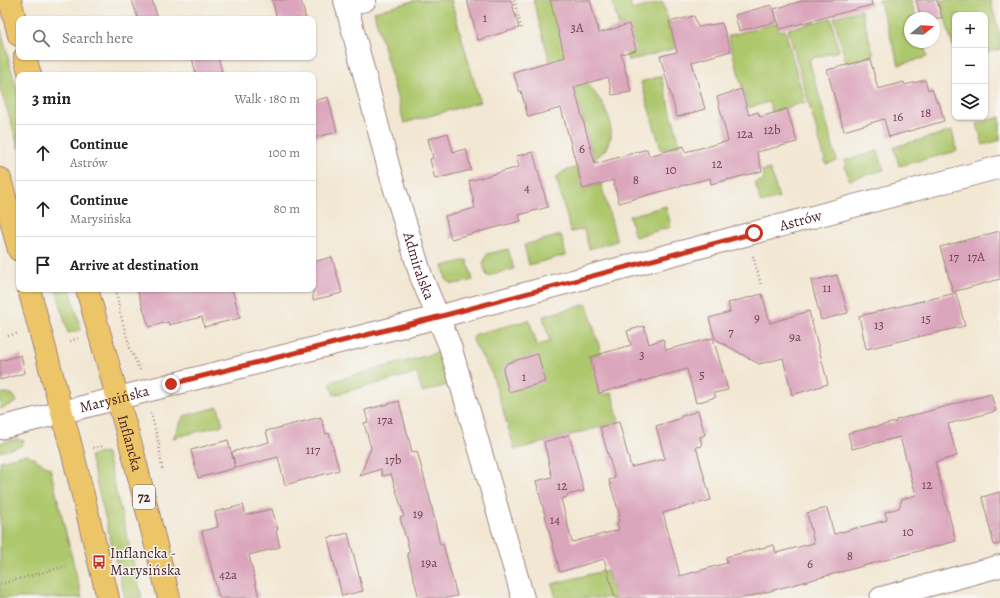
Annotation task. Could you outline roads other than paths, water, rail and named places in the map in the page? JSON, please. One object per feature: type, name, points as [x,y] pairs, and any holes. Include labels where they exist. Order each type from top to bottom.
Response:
[{"type":"main road","points":[[10,0],[16,23]]},
{"type":"main road","points":[[26,60],[29,72]]},
{"type":"main road","points":[[0,179],[16,239]]},
{"type":"main road","points":[[30,292],[73,454],[108,598]]},
{"type":"main road","name":"Inflancka","points":[[88,292],[133,453],[169,598]]},
{"type":"street","name":"Admiralska","points":[[352,2],[389,169],[419,269],[450,346],[523,598]]},
{"type":"street","name":"Astrów","points":[[438,317],[1000,167]]},
{"type":"street","name":"Marysińska","points":[[0,428],[117,397],[438,317]]},
{"type":"street","points":[[881,598],[1000,566]]},
{"type":"place","name":"Inflancka - Marysińska","points":[[99,562]]}]
